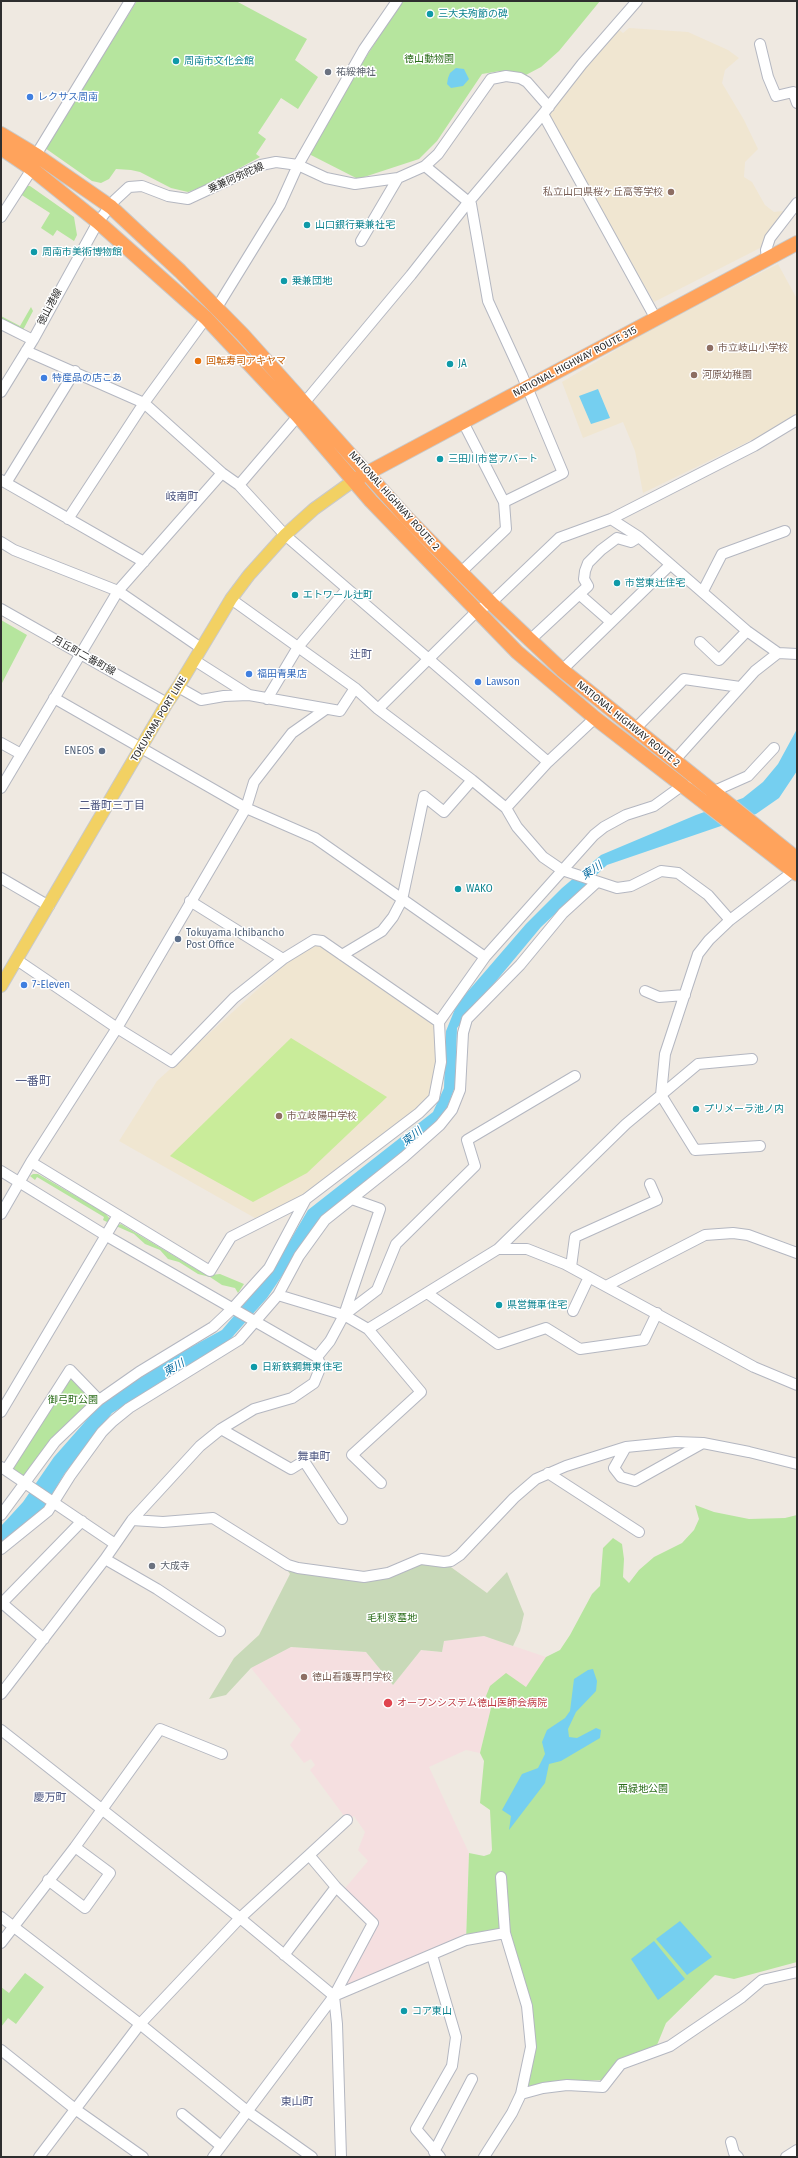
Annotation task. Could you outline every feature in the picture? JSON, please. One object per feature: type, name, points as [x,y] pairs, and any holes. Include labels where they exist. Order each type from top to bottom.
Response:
[{"type":"highway","name":"NATIONAL HIGHWAY ROUTE 2","points":[[1,134],[36,155],[111,208],[180,271],[211,313],[353,481],[517,652],[595,718],[683,785],[706,795]]},
{"type":"highway","name":"NATIONAL HIGHWAY ROUTE 2","points":[[1,148],[32,169],[211,313],[305,402],[406,516],[460,573],[491,603],[562,670],[674,761],[706,795],[796,868]]},
{"type":"highway","name":"NATIONAL HIGHWAY ROUTE 315","points":[[353,481],[367,472],[797,243]]},
{"type":"main road","name":"TOKUYAMA PORT LINE","points":[[1,986],[167,703],[231,599],[249,575],[285,535],[314,509],[353,481]]},
{"type":"street","points":[[36,155],[130,1]]},
{"type":"street","points":[[68,519],[144,402],[211,313],[280,205],[298,165],[364,49],[397,1]]},
{"type":"street","points":[[305,402],[411,275],[469,202],[546,111],[582,64],[637,1]]},
{"type":"street","points":[[760,44],[768,77],[776,96],[793,92],[797,103]]},
{"type":"street","points":[[504,502],[563,473],[488,301],[473,210],[469,202],[425,166],[438,154],[491,79],[506,76],[520,78],[527,82],[546,111],[656,319]]},
{"type":"street","name":"乗兼阿弥陀線","points":[[98,222],[111,208],[115,200],[129,187],[142,186],[168,196],[188,199],[261,165],[276,162],[298,165],[326,178],[355,184],[398,178],[425,166]]},
{"type":"street","points":[[1,217],[32,169]]},
{"type":"street","points":[[361,241],[398,178]]},
{"type":"street","points":[[767,259],[766,250],[770,238],[797,203]]},
{"type":"street","name":"徳山港線","points":[[1,392],[33,340],[98,222]]},
{"type":"street","points":[[1,324],[33,340]]},
{"type":"street","points":[[26,351],[144,402],[222,473],[239,485],[285,535],[548,762]]},
{"type":"street","points":[[75,371],[4,481],[144,562]]},
{"type":"street","points":[[239,485],[298,416]]},
{"type":"street","points":[[378,709],[478,610],[491,603],[559,538],[611,519],[754,446],[797,420]]},
{"type":"street","points":[[460,573],[506,529],[504,502],[463,422]]},
{"type":"street","points":[[1,788],[118,591],[222,473]]},
{"type":"street","points":[[611,519],[639,537],[670,565],[703,591],[747,631],[778,653],[797,654]]},
{"type":"street","points":[[703,591],[722,554],[785,531]]},
{"type":"street","points":[[530,640],[588,586],[584,579],[585,571],[588,563],[601,550],[618,538],[631,542],[639,537]]},
{"type":"street","points":[[1,542],[14,550],[118,591],[201,648]]},
{"type":"street","points":[[562,670],[670,565]]},
{"type":"street","points":[[268,700],[298,647],[347,589]]},
{"type":"street","points":[[579,594],[611,622]]},
{"type":"street","points":[[231,599],[355,688],[378,709],[472,780],[506,808],[517,826],[543,857],[562,870],[617,888],[631,886],[661,871],[678,873],[708,895],[730,920]]},
{"type":"street","name":"月丘町二番町線","points":[[1,609],[167,703]]},
{"type":"street","points":[[700,642],[719,660],[747,631]]},
{"type":"street","points":[[674,761],[755,671],[778,653]]},
{"type":"street","points":[[194,660],[248,695]]},
{"type":"street","points":[[635,730],[684,679],[740,687]]},
{"type":"street","points":[[178,687],[201,700],[224,696],[248,695],[268,700],[340,711],[355,688]]},
{"type":"street","points":[[54,698],[246,808],[315,838],[402,900],[485,956]]},
{"type":"street","points":[[1,1214],[31,1162],[117,1028],[246,808],[254,782],[292,733],[326,709]]},
{"type":"street","points":[[506,808],[548,762],[595,718]]},
{"type":"street","points":[[1,743],[21,754]]},
{"type":"street","points":[[706,795],[748,776],[774,748]]},
{"type":"street","points":[[342,955],[382,931],[393,917],[402,900],[424,796],[444,812],[472,780]]},
{"type":"street","points":[[31,1162],[210,1271],[231,1236],[306,1199],[419,1113],[434,1098],[440,1062],[440,1022],[485,956],[594,835],[604,827],[626,815],[654,806],[683,785]]},
{"type":"street","points":[[760,1146],[695,1150],[661,1095],[665,1054],[698,954],[709,940],[730,920],[796,868]]},
{"type":"street","points":[[1,878],[49,906]]},
{"type":"street","points":[[1,1549],[42,1516],[54,1502],[70,1476],[102,1432],[113,1421],[129,1408],[239,1340],[278,1295],[299,1256],[325,1220],[440,1126],[452,1110],[460,1090],[463,1033],[467,1019],[520,964],[563,913],[597,882]]},
{"type":"street","points":[[190,902],[283,959]]},
{"type":"street","points":[[16,960],[117,1028],[172,1062],[234,998],[283,959],[314,940],[322,941],[440,1022]]},
{"type":"street","points":[[645,991],[659,997],[685,995]]},
{"type":"street","points":[[368,1329],[498,1249],[626,1124],[698,1064],[752,1059]]},
{"type":"street","points":[[344,1315],[378,1290],[396,1244],[475,1166],[467,1140],[575,1076]]},
{"type":"street","points":[[1,1172],[105,1235],[316,1357],[321,1366],[314,1383],[292,1398],[254,1409],[221,1429],[200,1446],[132,1520],[105,1559],[1,1694]]},
{"type":"street","points":[[571,1267],[575,1237],[657,1200],[650,1184]]},
{"type":"street","points":[[1,1515],[56,1442],[99,1400],[139,1372],[213,1327],[232,1309],[269,1268],[306,1199]]},
{"type":"street","points":[[316,1357],[330,1341],[344,1315],[380,1209],[352,1199]]},
{"type":"street","points":[[1,1412],[118,1215]]},
{"type":"street","points":[[606,1286],[705,1235],[733,1233],[748,1235],[797,1253]]},
{"type":"street","points":[[498,1249],[527,1249],[571,1267],[754,1367],[797,1385]]},
{"type":"street","points":[[573,1311],[588,1277]]},
{"type":"street","points":[[427,1293],[498,1344],[546,1328],[580,1349],[644,1340],[657,1313]]},
{"type":"street","points":[[278,1295],[344,1315],[368,1329],[421,1392],[352,1455],[381,1483]]},
{"type":"street","points":[[99,1400],[70,1370],[3,1468],[26,1482],[115,1544]]},
{"type":"street","points":[[221,1429],[291,1469],[304,1461],[342,1519]]},
{"type":"street","points":[[132,1520],[164,1522],[213,1518],[288,1564],[298,1568],[364,1578],[388,1573],[421,1559],[444,1562],[451,1561],[460,1555],[514,1498],[536,1479],[548,1473],[626,1447],[676,1442],[703,1443],[797,1464]]},
{"type":"street","points":[[626,1447],[614,1468],[621,1477],[635,1481],[703,1443]]},
{"type":"street","points":[[548,1473],[639,1532]]},
{"type":"street","points":[[44,1639],[2,1603],[82,1521]]},
{"type":"street","points":[[105,1559],[157,1589],[220,1631]]},
{"type":"street","points":[[1,1943],[102,1811],[160,1729],[222,1754]]},
{"type":"street","points":[[1,1730],[102,1811],[240,1918],[334,1996],[337,2024],[341,2157]]},
{"type":"street","points":[[39,2157],[140,2024],[240,1918],[347,1820]]},
{"type":"street","points":[[48,1880],[85,1908],[110,1873],[75,1847]]},
{"type":"street","points":[[213,2157],[334,1996],[373,1923],[336,1887],[308,1855]]},
{"type":"street","points":[[484,2157],[512,2113],[522,2094],[531,2047],[527,2006],[505,1933],[501,1878]]},
{"type":"street","points":[[284,1955],[336,1887]]},
{"type":"street","points":[[1,1917],[140,2024],[247,2111],[312,2157]]},
{"type":"street","points":[[334,1996],[466,1940],[505,1933]]},
{"type":"street","points":[[432,1955],[456,2036],[452,2066],[416,2129],[437,2155],[472,2079]]},
{"type":"street","points":[[522,2094],[549,2087],[603,2087],[621,2064],[670,2046],[742,1997],[762,1980],[797,1972]]},
{"type":"street","points":[[1,2050],[75,2109],[140,2156]]},
{"type":"street","points":[[182,2114],[222,2146]]},
{"type":"street","points":[[731,2142],[734,2153],[738,2157]]},
{"type":"street","points":[[786,2157],[797,2150]]},
{"type":"shaded area","points":[[617,28],[623,33],[629,28],[688,32],[728,50],[739,58],[725,70],[722,83],[744,120],[758,149],[745,162],[744,177],[752,182],[765,205],[774,212],[792,210],[762,247],[654,302],[546,117]]},
{"type":"shaded area","points":[[778,264],[797,299],[797,416],[766,433],[643,493],[635,451],[623,422],[583,438],[562,382],[660,324]]},
{"type":"shaded area","points":[[314,938],[439,1022],[434,1098],[306,1199],[262,1222],[119,1141],[157,1081]]},
{"type":"shaded area","points":[[484,1636],[546,1657],[526,1688],[486,1696],[491,1708],[480,1753],[466,1750],[429,1767],[469,1853],[466,1941],[334,1996],[373,1923],[341,1893],[368,1861],[358,1850],[365,1832],[354,1816],[347,1820],[310,1770],[315,1765],[311,1759],[304,1763],[290,1745],[301,1730],[251,1668],[291,1647],[366,1652],[393,1685],[421,1650],[442,1652],[444,1641]]},
{"type":"green space","points":[[137,1],[236,1],[307,39],[295,60],[318,77],[298,109],[281,98],[258,133],[266,139],[256,154],[260,157],[210,184],[188,192],[171,188],[140,172],[131,170],[116,169],[109,179],[101,183],[92,181],[45,148]]},
{"type":"green space","name":"徳山動物園","points":[[402,1],[600,1],[559,51],[541,67],[524,76],[500,71],[482,74],[437,141],[419,159],[358,179],[305,152]]},
{"type":"green space","points":[[24,186],[30,186],[74,217],[77,235],[74,241],[57,230],[53,236],[41,228],[50,213],[17,192]]},
{"type":"green space","points":[[31,307],[33,311],[22,332],[1,320],[1,316],[20,326]]},
{"type":"green space","points":[[1,620],[27,635],[2,683],[1,682]]},
{"type":"green space","points":[[291,1038],[387,1097],[307,1173],[253,1202],[170,1156]]},
{"type":"green space","points":[[33,1174],[38,1174],[105,1213],[110,1219],[109,1223],[103,1220],[104,1217],[37,1177],[35,1180],[30,1176]]},
{"type":"green space","points":[[121,1224],[201,1272],[211,1275],[220,1274],[244,1284],[238,1293],[235,1288],[222,1285],[210,1277],[198,1274],[179,1262],[168,1259],[160,1250],[145,1244],[134,1234],[116,1226]]},
{"type":"green space","name":"御弓町公園","points":[[72,1375],[94,1401],[26,1478],[10,1467]]},
{"type":"green space","name":"西緑地公園","points":[[695,1505],[714,1512],[749,1519],[785,1518],[797,1515],[797,1962],[734,1979],[715,1975],[666,2023],[657,2045],[622,2061],[605,2080],[554,2081],[525,2090],[534,2052],[534,2024],[532,2008],[508,1928],[466,1941],[469,1853],[484,1856],[490,1854],[492,1850],[490,1810],[480,1803],[484,1761],[480,1753],[491,1708],[486,1696],[490,1686],[506,1673],[526,1687],[546,1657],[560,1650],[570,1635],[592,1594],[600,1586],[603,1548],[613,1538],[622,1544],[624,1559],[623,1577],[629,1583],[639,1570],[654,1557],[682,1543],[694,1530],[699,1519]]},
{"type":"green space","name":"毛利家墓地","points":[[423,1561],[448,1565],[487,1593],[507,1572],[524,1614],[520,1631],[513,1646],[484,1636],[444,1641],[442,1652],[421,1650],[393,1685],[366,1652],[291,1647],[251,1668],[226,1695],[209,1699],[234,1658],[259,1635],[290,1574],[283,1564],[368,1580]]},
{"type":"green space","points":[[25,1973],[44,1987],[16,2024],[8,2018],[1,2027],[1,1987],[9,1993]]},
{"type":"water","points":[[456,68],[464,69],[469,79],[463,86],[451,88],[447,84],[448,78],[450,73]]},
{"type":"water","points":[[598,389],[610,418],[591,424],[579,396]]},
{"type":"water","name":"東川","points":[[797,729],[797,771],[779,798],[756,814],[607,865],[541,927],[457,1028],[455,1087],[445,1113],[382,1171],[320,1220],[267,1298],[226,1344],[112,1413],[65,1473],[43,1509],[1,1549],[1,1526],[23,1502],[54,1457],[105,1399],[160,1364],[222,1330],[272,1271],[308,1210],[433,1112],[444,1088],[446,1031],[457,1004],[526,924],[562,888],[601,855],[696,815],[743,798],[763,782],[778,764]]},
{"type":"water","points":[[593,1669],[597,1681],[596,1691],[576,1712],[568,1729],[569,1737],[577,1738],[596,1728],[601,1730],[600,1738],[561,1761],[549,1764],[545,1783],[509,1830],[511,1816],[502,1810],[522,1774],[538,1768],[545,1754],[542,1742],[547,1730],[565,1718],[570,1711],[574,1679],[588,1670]]},
{"type":"water","points":[[680,1921],[712,1957],[687,1975],[656,1939]]},
{"type":"water","points":[[654,1941],[685,1979],[658,2000],[631,1959]]},
{"type":"place","name":"三大夫殉節の碑","points":[[430,14]]},
{"type":"place","name":"周南市文化会館","points":[[176,61]]},
{"type":"place","name":"祐綏神社","points":[[328,72]]},
{"type":"place","name":"レクサス周南","points":[[30,97]]},
{"type":"place","name":"私立山口県桜ヶ丘高等学校","points":[[671,192]]},
{"type":"place","name":"山口銀行乗兼社宅","points":[[307,225]]},
{"type":"place","name":"周南市美術博物館","points":[[34,252]]},
{"type":"place","name":"乗兼団地","points":[[284,281]]},
{"type":"place","name":"市立岐山小学校","points":[[710,348]]},
{"type":"place","name":"回転寿司アキヤマ","points":[[198,361]]},
{"type":"place","name":"JA","points":[[450,364]]},
{"type":"place","name":"河原幼稚園","points":[[694,375]]},
{"type":"place","name":"特産品の店こあ","points":[[44,378]]},
{"type":"place","name":"三田川市営アパート","points":[[440,459]]},
{"type":"place","name":"市営東辻住宅","points":[[617,583]]},
{"type":"place","name":"エトワール辻町","points":[[295,595]]},
{"type":"place","name":"福田青果店","points":[[249,674]]},
{"type":"place","name":"Lawson","points":[[478,682]]},
{"type":"place","name":"ENEOS","points":[[102,751]]},
{"type":"place","name":"WAKO","points":[[458,889]]},
{"type":"place","name":"Tokuyama Ichibancho Post Office","points":[[178,939]]},
{"type":"place","name":"7-Eleven","points":[[24,985]]},
{"type":"place","name":"プリメーラ池ノ内","points":[[696,1109]]},
{"type":"place","name":"市立岐陽中学校","points":[[279,1116]]},
{"type":"place","name":"県営舞車住宅","points":[[499,1305]]},
{"type":"place","name":"日新鉄鋼舞東住宅","points":[[254,1367]]},
{"type":"place","name":"大成寺","points":[[152,1566]]},
{"type":"place","name":"徳山看護専門学校","points":[[304,1677]]},
{"type":"place","name":"オープンシステム徳山医師会病院","points":[[388,1703]]},
{"type":"place","name":"コア東山","points":[[404,2011]]},
{"type":"district","name":"岐南町","points":[[182,497]]},
{"type":"district","name":"辻町","points":[[361,655]]},
{"type":"district","name":"二番町三丁目","points":[[112,806]]},
{"type":"district","name":"一番町","points":[[33,1082]]},
{"type":"district","name":"舞車町","points":[[314,1457]]},
{"type":"district","name":"慶万町","points":[[50,1798]]},
{"type":"district","name":"東山町","points":[[297,2102]]}]
